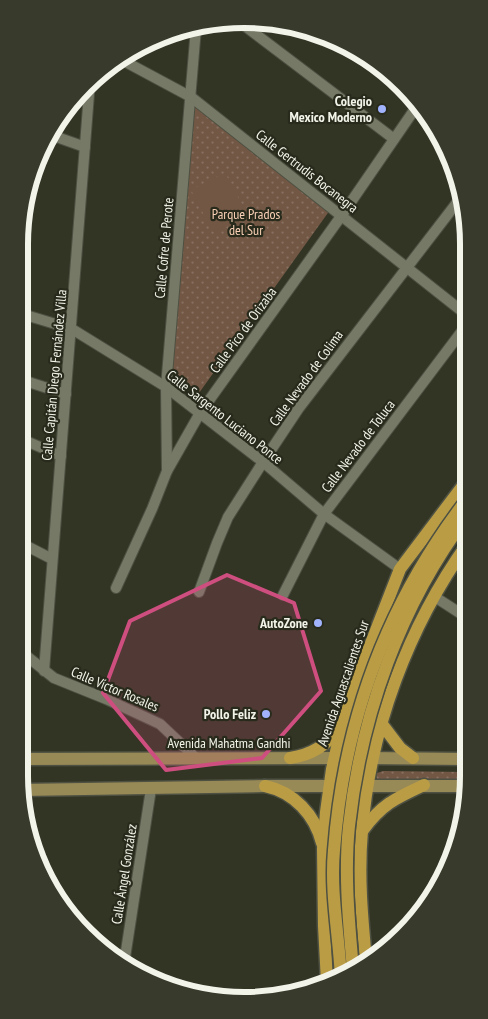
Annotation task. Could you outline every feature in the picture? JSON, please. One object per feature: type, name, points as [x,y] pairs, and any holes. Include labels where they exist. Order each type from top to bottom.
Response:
[{"type":"main road","name":"Avenida Aguascalientes Sur","points":[[327,975],[323,849],[329,786],[340,730],[400,569],[460,490]]},
{"type":"main road","name":"Avenida Aguascalientes Sur","points":[[339,969],[335,912],[334,851],[344,771],[356,718],[378,656],[401,603],[435,543],[460,509]]},
{"type":"main road","points":[[352,962],[347,880],[349,827],[362,748],[376,696],[403,625],[434,565],[460,527]]},
{"type":"main road","points":[[366,954],[360,876],[362,832],[367,786],[381,723],[388,697],[420,624],[460,556]]},
{"type":"main road","points":[[290,758],[309,754],[325,744],[338,729],[346,711]]},
{"type":"main road","points":[[381,723],[400,748],[413,758]]},
{"type":"main road","points":[[340,730],[346,742],[357,747],[365,746],[377,740]]},
{"type":"main road","name":"Avenida Mahatma Gandhi","points":[[28,759],[460,758]]},
{"type":"main road","points":[[362,832],[375,814],[388,804],[424,785]]},
{"type":"main road","points":[[265,786],[282,790],[304,809],[316,828],[323,849]]},
{"type":"main road","points":[[28,790],[265,786],[460,786]]},
{"type":"main road","points":[[323,874],[328,865],[342,859],[354,864],[360,876]]},
{"type":"street","points":[[248,28],[394,139]]},
{"type":"street","name":"Calle Cofre de Perote","points":[[167,471],[166,387],[196,33]]},
{"type":"street","name":"Calle Gertrudis Bocanegra","points":[[127,62],[191,97],[460,310]]},
{"type":"street","name":"Calle Capitán Diego Fernández Villa","points":[[44,671],[89,93]]},
{"type":"street","name":"Calle Pico de Orizaba","points":[[116,588],[167,471],[200,413],[342,216],[414,110]]},
{"type":"street","points":[[56,137],[85,147]]},
{"type":"street","name":"Calle Nevado de Colima","points":[[199,592],[228,517],[262,462],[299,408],[456,203]]},
{"type":"street","name":"Calle Sargento Luciano Ponce","points":[[28,316],[72,329],[166,387],[262,462],[324,514],[400,569]]},
{"type":"street","name":"Calle Nevado de Toluca","points":[[283,595],[324,514],[460,334]]},
{"type":"street","points":[[28,382],[66,394]]},
{"type":"street","points":[[28,442],[61,456]]},
{"type":"street","points":[[28,547],[52,559]]},
{"type":"street","points":[[435,597],[460,613]]},
{"type":"street","name":"Calle Víctor Rosales","points":[[28,658],[54,678],[160,724],[196,758]]},
{"type":"street","name":"Calle Ángel González","points":[[125,956],[151,789]]},
{"type":"highlighted area","points":[[227,575],[294,603],[321,691],[262,758],[166,770],[103,693],[130,621]]},
{"type":"green space","name":"Parque Prados del Sur","points":[[195,102],[330,210],[199,393],[172,370]]},
{"type":"green space","points":[[225,173],[247,214],[213,232],[191,190]]},
{"type":"green space","points":[[383,771],[460,772],[460,784],[379,782],[376,777],[377,773]]},
{"type":"place","name":"Colegio Mexico Moderno","points":[[382,109]]},
{"type":"place","name":"AutoZone","points":[[318,623]]},
{"type":"place","name":"Pollo Feliz","points":[[266,714]]}]
